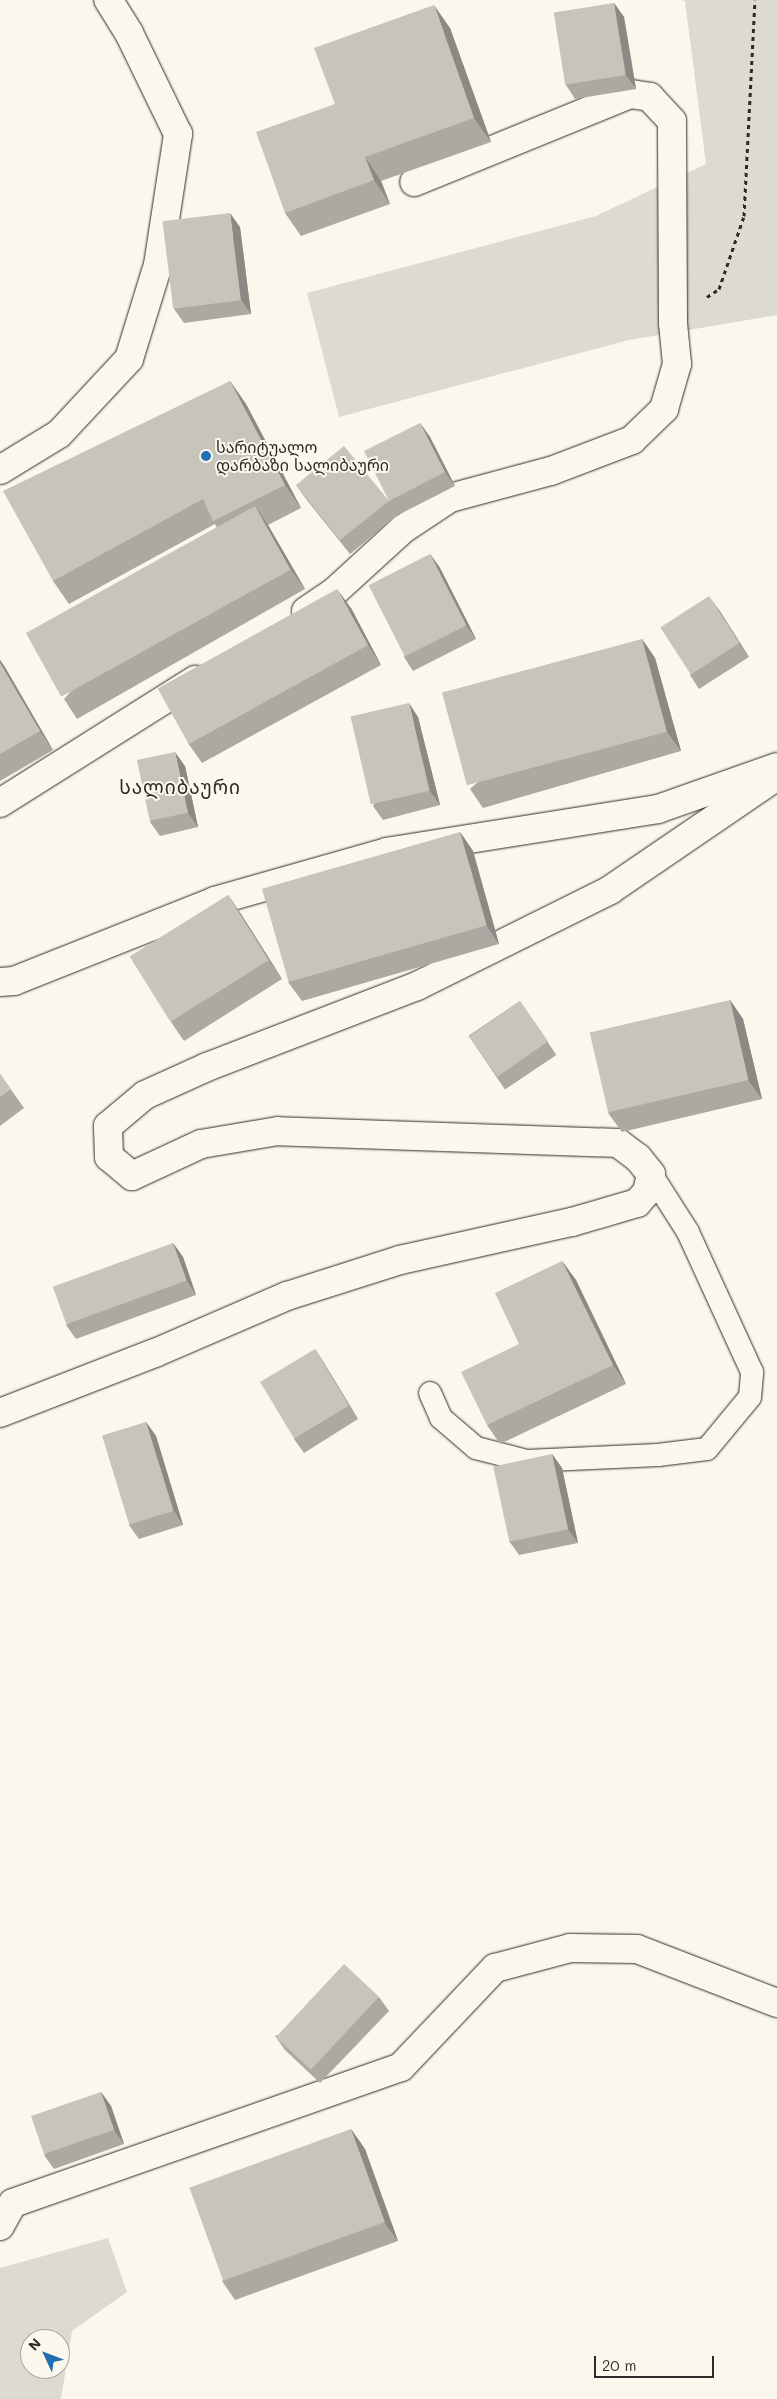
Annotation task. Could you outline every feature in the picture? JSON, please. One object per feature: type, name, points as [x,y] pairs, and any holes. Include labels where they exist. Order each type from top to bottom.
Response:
[{"type":"street","points":[[0,470],[59,434],[128,359],[158,265],[178,134],[129,33],[108,0]]},
{"type":"street","points":[[283,625],[333,593],[403,529],[450,498],[551,471],[632,440],[664,409],[677,364],[673,323],[672,121],[650,97],[630,94],[414,182]]},
{"type":"street","points":[[0,803],[217,667]]},
{"type":"street","points":[[0,982],[14,981],[215,900],[387,852],[658,809],[777,767]]},
{"type":"street","points":[[0,1413],[155,1353],[297,1293],[400,1260],[572,1222],[637,1203],[647,1192],[651,1174],[638,1158],[618,1144],[278,1131],[201,1144],[132,1176],[109,1157],[108,1126],[145,1095],[208,1067],[417,986],[610,890],[777,776]]},
{"type":"street","points":[[0,2226],[13,2203],[402,2067],[495,1968],[570,1948],[637,1949],[777,2003]]},
{"type":"lane","points":[[430,1393],[441,1418],[476,1448],[527,1461],[658,1455],[707,1449],[750,1397],[752,1372],[688,1232],[651,1174]]},
{"type":"path","points":[[673,323],[719,289],[744,216],[755,0]]},
{"type":"shaded area","points":[[680,0],[777,0],[777,315],[629,340],[339,417],[307,293],[596,216],[706,164],[685,1]]},
{"type":"shaded area","points":[[108,2238],[127,2292],[72,2331],[70,2343],[70,2329],[20,2329],[20,2379],[64,2379],[61,2399],[0,2399],[0,2268]]},
{"type":"building","points":[[614,3],[625,75],[565,85],[554,13]]},
{"type":"building","points":[[434,5],[474,118],[365,157],[374,180],[285,213],[256,132],[335,104],[314,48]]},
{"type":"building","points":[[230,213],[241,300],[173,309],[163,221]]},
{"type":"building","name":"სარიტუალო დარბაზი სალიბაური","points":[[230,381],[285,485],[213,521],[203,499],[53,581],[3,491]]},
{"type":"building","points":[[420,423],[445,472],[389,501],[364,451]]},
{"type":"building","points":[[344,446],[389,501],[340,540],[296,485]]},
{"type":"building","points":[[255,506],[290,570],[61,697],[26,633]]},
{"type":"building","points":[[430,554],[466,625],[405,657],[369,585]]},
{"type":"building","points":[[337,589],[368,645],[189,744],[158,688]]},
{"type":"building","points":[[709,596],[739,643],[691,675],[660,628]]},
{"type":"building","points":[[642,639],[667,732],[467,785],[442,693]]},
{"type":"building","points":[[0,663],[40,731],[0,754]]},
{"type":"building","points":[[409,703],[429,791],[371,804],[351,716]]},
{"type":"building","points":[[175,752],[188,813],[150,821],[137,760]]},
{"type":"building","points":[[460,832],[487,925],[289,982],[262,889]]},
{"type":"building","points":[[228,895],[269,960],[170,1022],[130,956]]},
{"type":"building","points":[[730,1000],[748,1080],[608,1112],[590,1032]]},
{"type":"building","points":[[520,1001],[548,1041],[497,1077],[469,1037]]},
{"type":"building","points":[[0,1074],[11,1089],[0,1097]]},
{"type":"building","points":[[173,1243],[187,1281],[66,1324],[53,1287]]},
{"type":"building","points":[[562,1261],[613,1365],[487,1425],[461,1372],[519,1344],[495,1293]]},
{"type":"building","points":[[315,1349],[349,1406],[294,1439],[260,1382]]},
{"type":"building","points":[[146,1422],[173,1511],[129,1524],[102,1435]]},
{"type":"building","points":[[552,1454],[568,1529],[509,1542],[493,1466]]},
{"type":"building","points":[[344,1964],[379,1997],[311,2070],[276,2037]]},
{"type":"building","points":[[101,2092],[114,2130],[44,2154],[31,2116]]},
{"type":"building","points":[[351,2129],[385,2222],[223,2281],[189,2188]]},
{"type":"place","name":"სარიტუალო დარბაზი სალიბაური","points":[[206,456]]},
{"type":"district","name":"სალიბაური","points":[[180,787]]}]
